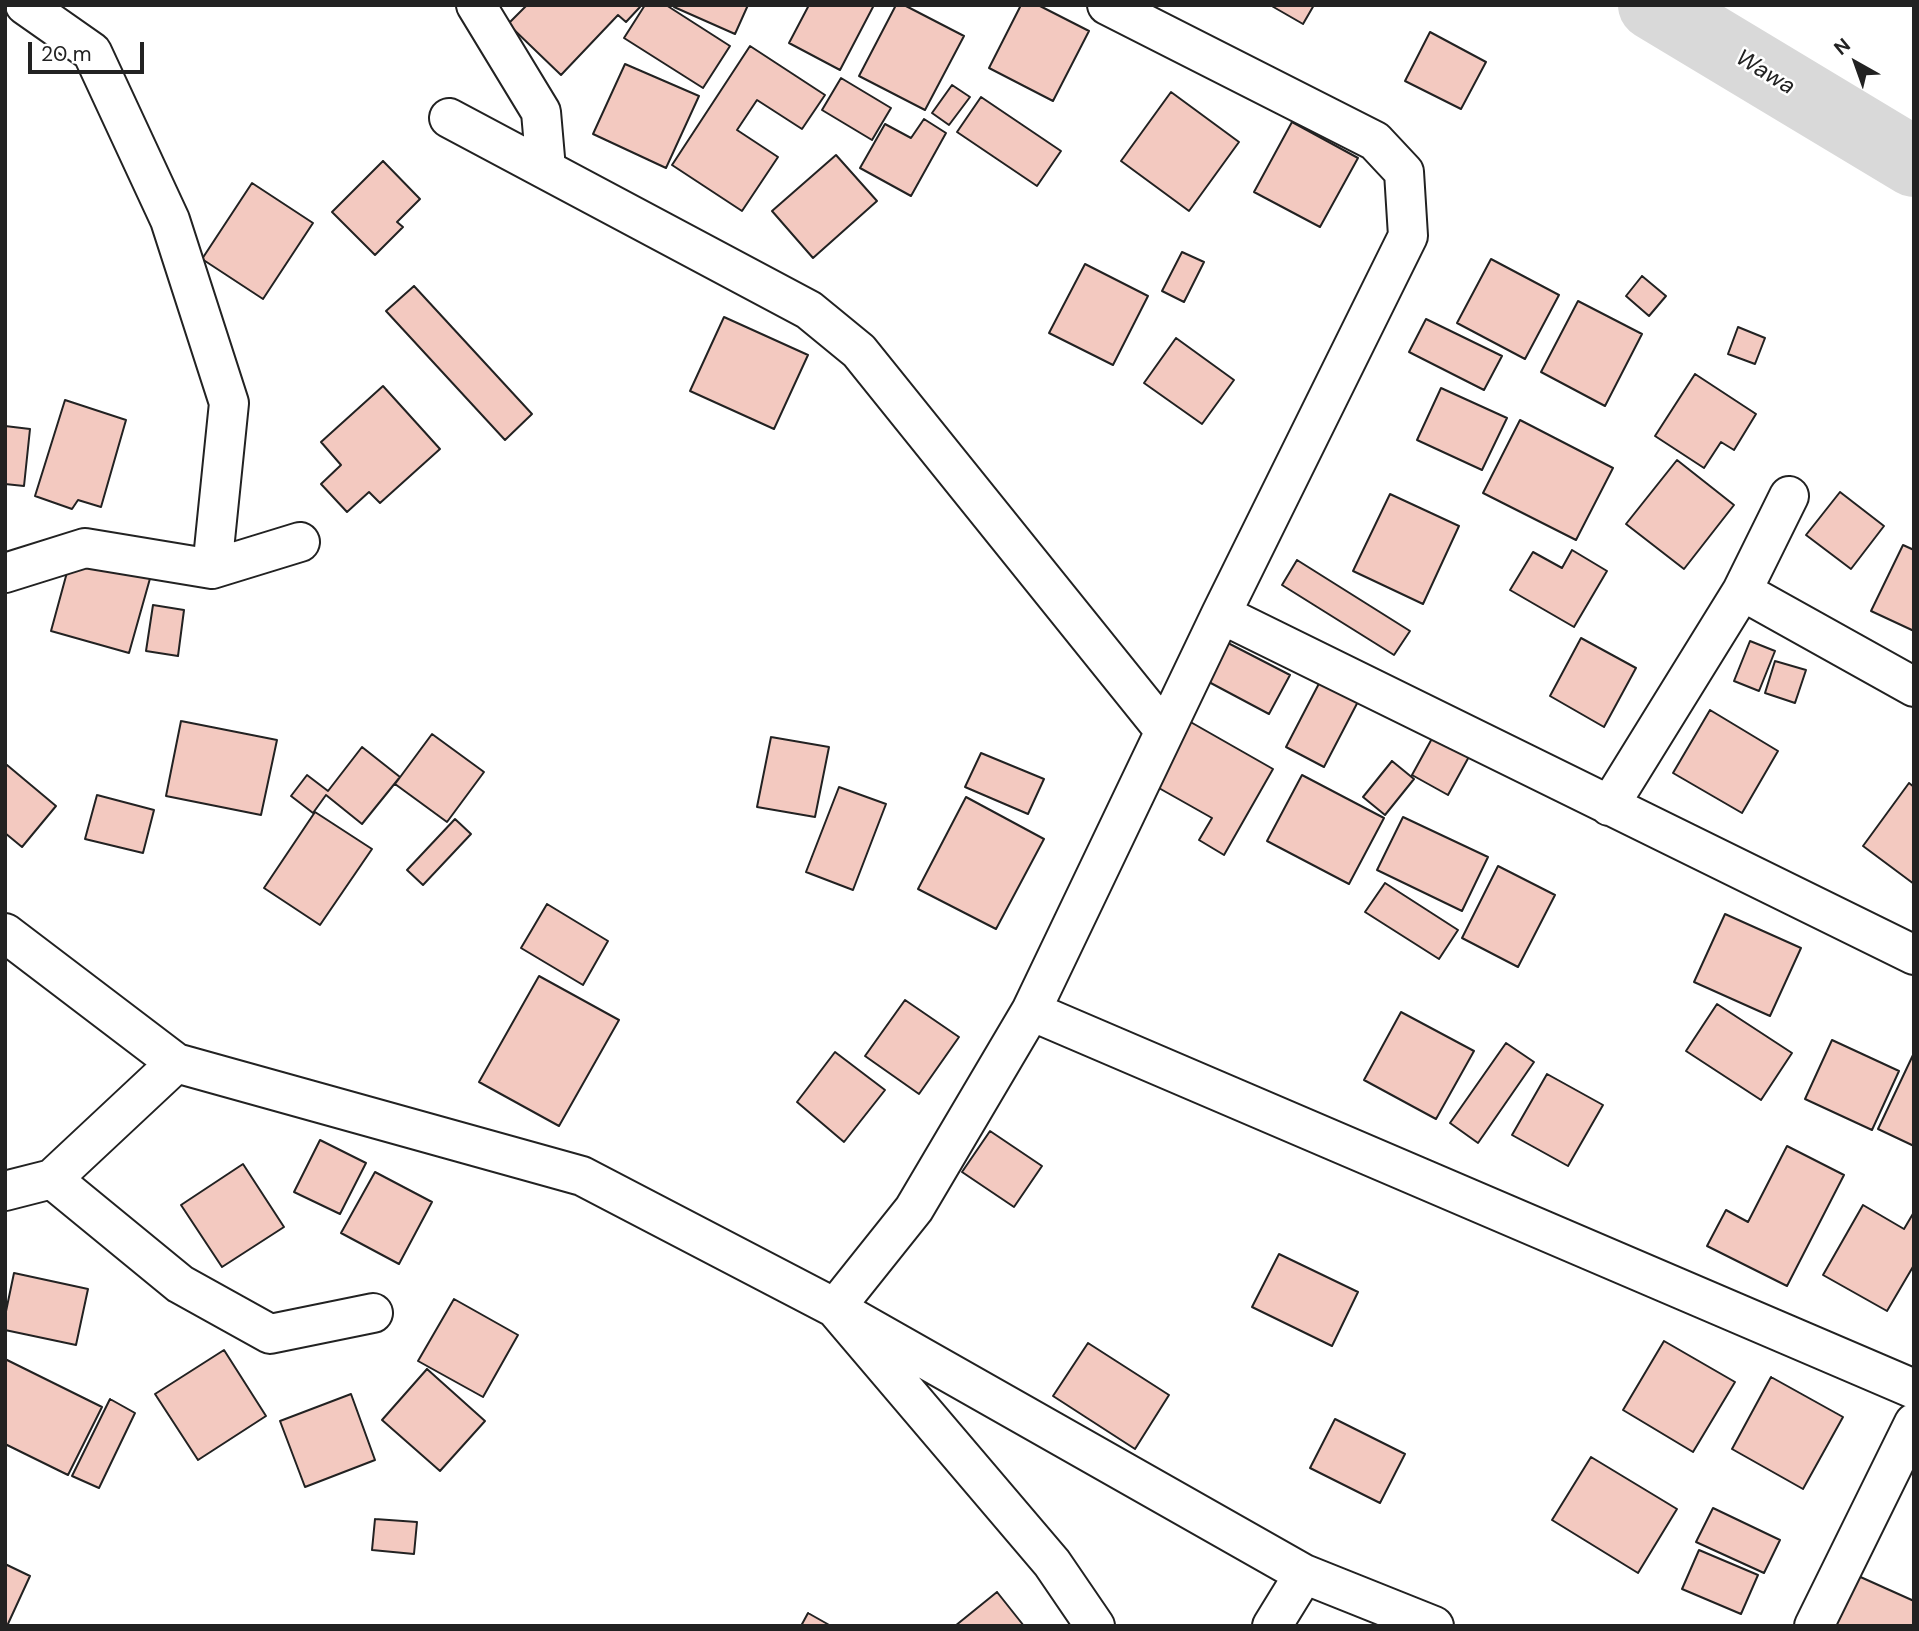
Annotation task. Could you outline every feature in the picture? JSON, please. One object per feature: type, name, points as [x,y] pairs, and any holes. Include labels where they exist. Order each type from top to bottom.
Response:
[{"type":"street","points":[[25,5],[92,52],[170,220],[229,403],[212,569]]},
{"type":"street","points":[[477,5],[541,112],[546,169]]},
{"type":"street","points":[[835,1307],[914,1209],[1031,1011],[1221,614],[1408,236],[1404,172],[1375,141],[1107,5]]},
{"type":"street","points":[[449,118],[808,310],[859,351],[1165,731]]},
{"type":"street","points":[[1609,806],[1742,591],[1789,496]]},
{"type":"street","points":[[5,573],[85,548],[212,569],[300,542]]},
{"type":"street","points":[[1742,591],[1914,687]]},
{"type":"street","points":[[1221,614],[1914,955]]},
{"type":"street","points":[[5,933],[176,1063],[582,1176],[835,1307],[1304,1574],[1434,1626]]},
{"type":"street","points":[[1031,1011],[1914,1389]]},
{"type":"street","points":[[5,1191],[52,1179],[176,1063]]},
{"type":"street","points":[[52,1179],[180,1284],[270,1334],[373,1313]]},
{"type":"street","points":[[835,1307],[1052,1563],[1095,1626]]},
{"type":"street","points":[[1814,1626],[1914,1423]]},
{"type":"street","points":[[1272,1626],[1304,1574]]},
{"type":"building","points":[[527,5],[640,7],[626,22],[618,15],[561,75],[508,24]]},
{"type":"building","points":[[645,5],[666,5],[730,46],[703,88],[624,38]]},
{"type":"building","points":[[748,5],[735,34],[674,7]]},
{"type":"building","points":[[809,5],[874,5],[840,70],[789,43]]},
{"type":"building","points":[[896,5],[904,5],[964,36],[925,110],[859,76]]},
{"type":"building","points":[[1021,5],[1038,5],[1089,31],[1053,101],[989,68]]},
{"type":"building","points":[[1270,5],[1314,5],[1303,24]]},
{"type":"building","points":[[1430,32],[1486,62],[1461,109],[1405,81]]},
{"type":"building","points":[[750,46],[825,95],[802,129],[757,100],[737,130],[778,157],[742,211],[672,165]]},
{"type":"building","points":[[625,64],[699,96],[666,168],[593,134]]},
{"type":"building","points":[[841,78],[891,108],[872,140],[822,110]]},
{"type":"building","points":[[952,85],[970,97],[949,125],[932,113]]},
{"type":"building","points":[[1171,92],[1239,142],[1189,211],[1121,161]]},
{"type":"building","points":[[981,97],[1061,151],[1037,186],[957,132]]},
{"type":"building","points":[[924,119],[946,133],[911,196],[860,168],[885,124],[911,138]]},
{"type":"building","points":[[1292,122],[1358,158],[1320,227],[1254,192]]},
{"type":"building","points":[[836,155],[877,201],[813,258],[772,211]]},
{"type":"building","points":[[383,161],[420,199],[397,222],[403,227],[375,255],[332,212]]},
{"type":"building","points":[[252,183],[313,223],[263,299],[202,259]]},
{"type":"building","points":[[1182,252],[1204,262],[1184,302],[1162,291]]},
{"type":"building","points":[[1491,259],[1559,295],[1525,359],[1457,323]]},
{"type":"building","points":[[1085,264],[1148,296],[1113,365],[1049,333]]},
{"type":"building","points":[[1642,276],[1666,296],[1649,316],[1626,296]]},
{"type":"building","points":[[414,286],[532,414],[505,440],[386,311]]},
{"type":"building","points":[[1578,301],[1642,334],[1605,406],[1541,372]]},
{"type":"building","points":[[724,317],[808,355],[774,429],[690,391]]},
{"type":"building","points":[[1426,319],[1502,356],[1484,390],[1409,352]]},
{"type":"building","points":[[1738,327],[1765,338],[1755,364],[1728,354]]},
{"type":"building","points":[[1176,338],[1234,380],[1202,424],[1144,383]]},
{"type":"building","points":[[1695,374],[1756,414],[1734,450],[1721,442],[1704,468],[1655,436]]},
{"type":"building","points":[[383,386],[440,449],[380,503],[369,492],[347,512],[321,484],[341,465],[321,442]]},
{"type":"building","points":[[1441,388],[1507,418],[1482,470],[1417,440]]},
{"type":"building","points":[[65,400],[126,420],[101,507],[78,500],[72,509],[35,496]]},
{"type":"building","points":[[1520,420],[1613,468],[1576,540],[1483,493]]},
{"type":"building","points":[[5,426],[30,429],[24,486],[5,484]]},
{"type":"building","points":[[1677,460],[1734,505],[1684,569],[1626,524]]},
{"type":"building","points":[[1840,492],[1884,526],[1851,569],[1806,535]]},
{"type":"building","points":[[1390,494],[1459,526],[1423,604],[1353,571]]},
{"type":"building","points":[[1903,545],[1914,550],[1914,631],[1871,611]]},
{"type":"building","points":[[1572,550],[1607,571],[1574,627],[1510,590],[1533,552],[1562,568]]},
{"type":"building","points":[[72,554],[151,575],[129,653],[51,631]]},
{"type":"building","points":[[1297,560],[1410,631],[1394,655],[1282,585]]},
{"type":"building","points":[[153,605],[184,610],[178,656],[146,651]]},
{"type":"building","points":[[1581,638],[1636,668],[1604,727],[1550,696]]},
{"type":"building","points":[[1750,641],[1775,651],[1759,691],[1734,681]]},
{"type":"building","points":[[1228,643],[1290,675],[1269,714],[1207,681]]},
{"type":"building","points":[[1775,661],[1806,670],[1795,703],[1765,693]]},
{"type":"building","points":[[1325,672],[1363,692],[1324,767],[1286,747]]},
{"type":"building","points":[[1710,710],[1778,751],[1742,813],[1673,773]]},
{"type":"building","points":[[1187,720],[1273,769],[1224,855],[1199,840],[1212,818],[1150,783]]},
{"type":"building","points":[[181,721],[277,740],[261,815],[166,796]]},
{"type":"building","points":[[1435,733],[1471,753],[1448,795],[1412,775]]},
{"type":"building","points":[[432,734],[484,772],[447,822],[395,784]]},
{"type":"building","points":[[771,737],[829,747],[815,817],[757,807]]},
{"type":"building","points":[[362,747],[400,777],[362,824],[326,795],[313,813],[291,796],[307,775],[328,791]]},
{"type":"building","points":[[981,753],[1044,779],[1028,814],[965,787]]},
{"type":"building","points":[[1392,761],[1414,779],[1385,815],[1363,797]]},
{"type":"building","points":[[7,765],[56,806],[22,847],[5,833]]},
{"type":"building","points":[[1302,775],[1384,818],[1349,884],[1267,841]]},
{"type":"building","points":[[1909,783],[1914,787],[1914,884],[1863,846]]},
{"type":"building","points":[[839,787],[886,804],[853,890],[806,872]]},
{"type":"building","points":[[97,795],[154,810],[143,853],[85,839]]},
{"type":"building","points":[[966,797],[1044,839],[996,929],[918,889]]},
{"type":"building","points":[[315,812],[372,849],[320,925],[264,888]]},
{"type":"building","points":[[1403,817],[1488,857],[1462,911],[1377,870]]},
{"type":"building","points":[[455,819],[471,834],[423,885],[407,870]]},
{"type":"building","points":[[1498,866],[1555,895],[1518,967],[1462,938]]},
{"type":"building","points":[[1385,883],[1458,930],[1439,959],[1365,912]]},
{"type":"building","points":[[547,904],[608,941],[583,985],[521,948]]},
{"type":"building","points":[[1725,914],[1801,948],[1770,1016],[1694,982]]},
{"type":"building","points":[[539,976],[619,1020],[559,1126],[479,1082]]},
{"type":"building","points":[[905,1000],[959,1037],[919,1094],[865,1056]]},
{"type":"building","points":[[1717,1004],[1792,1053],[1761,1100],[1686,1051]]},
{"type":"building","points":[[1401,1012],[1474,1051],[1436,1119],[1364,1080]]},
{"type":"building","points":[[1832,1040],[1899,1071],[1872,1130],[1805,1099]]},
{"type":"building","points":[[1506,1043],[1534,1062],[1478,1143],[1450,1123]]},
{"type":"building","points":[[835,1052],[885,1090],[844,1142],[797,1102]]},
{"type":"building","points":[[1914,1055],[1914,1146],[1878,1129]]},
{"type":"building","points":[[1547,1074],[1603,1105],[1568,1166],[1512,1135]]},
{"type":"building","points":[[990,1131],[1042,1166],[1014,1207],[962,1172]]},
{"type":"building","points":[[320,1140],[366,1163],[340,1214],[294,1192]]},
{"type":"building","points":[[1787,1146],[1844,1175],[1787,1286],[1707,1246],[1726,1210],[1748,1222]]},
{"type":"building","points":[[243,1164],[284,1227],[222,1267],[181,1205]]},
{"type":"building","points":[[375,1172],[432,1202],[399,1264],[341,1233]]},
{"type":"building","points":[[1863,1205],[1904,1229],[1914,1212],[1914,1265],[1887,1311],[1823,1275]]},
{"type":"building","points":[[1279,1254],[1358,1292],[1332,1346],[1252,1307]]},
{"type":"building","points":[[14,1273],[88,1289],[76,1345],[5,1330],[5,1316]]},
{"type":"building","points":[[454,1299],[518,1335],[483,1397],[418,1361]]},
{"type":"building","points":[[1664,1341],[1735,1382],[1693,1452],[1623,1410]]},
{"type":"building","points":[[1088,1343],[1169,1395],[1135,1449],[1053,1396]]},
{"type":"building","points":[[224,1350],[266,1416],[198,1460],[155,1394]]},
{"type":"building","points":[[5,1359],[102,1407],[68,1475],[5,1444]]},
{"type":"building","points":[[427,1369],[485,1421],[440,1471],[382,1420]]},
{"type":"building","points":[[1771,1377],[1843,1417],[1803,1489],[1732,1449]]},
{"type":"building","points":[[351,1394],[375,1460],[305,1487],[280,1421]]},
{"type":"building","points":[[110,1399],[135,1413],[99,1488],[72,1476]]},
{"type":"building","points":[[1335,1419],[1405,1454],[1380,1503],[1310,1468]]},
{"type":"building","points":[[1591,1457],[1677,1509],[1638,1573],[1552,1520]]},
{"type":"building","points":[[1713,1508],[1780,1540],[1764,1573],[1696,1542]]},
{"type":"building","points":[[375,1519],[417,1522],[414,1554],[372,1550]]},
{"type":"building","points":[[1699,1550],[1758,1575],[1741,1614],[1682,1589]]},
{"type":"building","points":[[5,1564],[30,1576],[7,1626],[5,1626]]},
{"type":"building","points":[[1856,1575],[1914,1601],[1914,1626],[1832,1626]]},
{"type":"building","points":[[997,1592],[1024,1626],[955,1626]]},
{"type":"building","points":[[808,1613],[831,1626],[801,1626]]},
{"type":"waterway","name":"Wawa","points":[[1653,5],[1914,162]]}]
